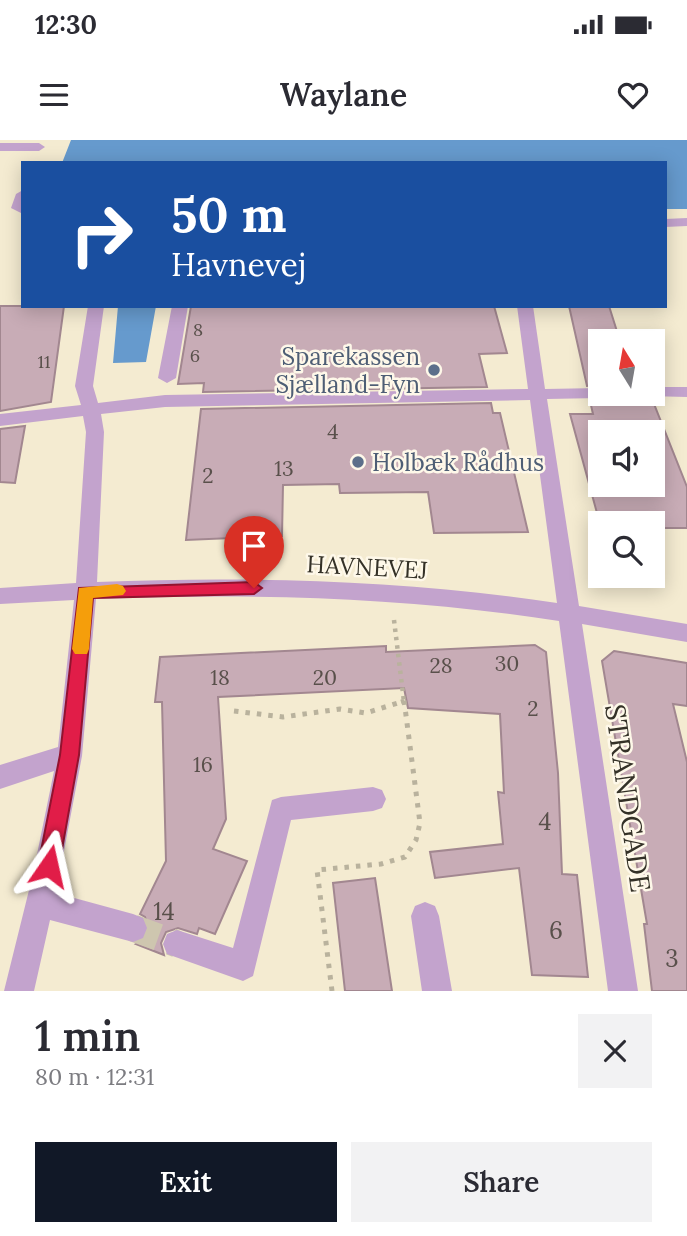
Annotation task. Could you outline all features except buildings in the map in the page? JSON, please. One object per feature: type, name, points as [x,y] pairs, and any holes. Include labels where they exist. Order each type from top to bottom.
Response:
[{"type":"street","points":[[0,147],[41,143],[35,161]]},
{"type":"street","points":[[0,208],[20,209]]},
{"type":"street","points":[[667,223],[687,222]]},
{"type":"street","points":[[19,991],[41,904],[69,755],[85,592],[95,432],[91,408],[83,386],[96,308]]},
{"type":"street","points":[[166,378],[180,308]]},
{"type":"street","name":"STRANDGADE","points":[[525,308],[623,991]]},
{"type":"street","points":[[665,392],[687,392]]},
{"type":"street","points":[[0,420],[165,401],[588,393]]},
{"type":"street","name":"HAVNEVEJ","points":[[0,596],[254,588],[358,590],[570,613],[687,633]]},
{"type":"street","points":[[0,776],[69,755]]},
{"type":"street","points":[[177,944],[243,966],[281,808],[373,799]]},
{"type":"street","points":[[41,904],[133,928]]},
{"type":"street","points":[[425,916],[437,991]]},
{"type":"path","points":[[234,711],[284,717],[340,709],[366,713],[404,701]]},
{"type":"water","points":[[71,140],[687,140],[687,209],[667,209],[667,161],[63,161]]},
{"type":"water","points":[[118,308],[156,308],[146,362],[113,363]]},
{"type":"tunnel","points":[[133,928],[177,944]]},
{"type":"slow traffic","points":[[81,649],[85,592],[117,591]]},
{"type":"place","name":"Sparekassen Sjælland-Fyn","points":[[434,370]]},
{"type":"place","name":"Holbæk Rådhus","points":[[358,462]]},
{"type":"route","points":[[49,866],[69,755],[85,592],[254,588]]}]
